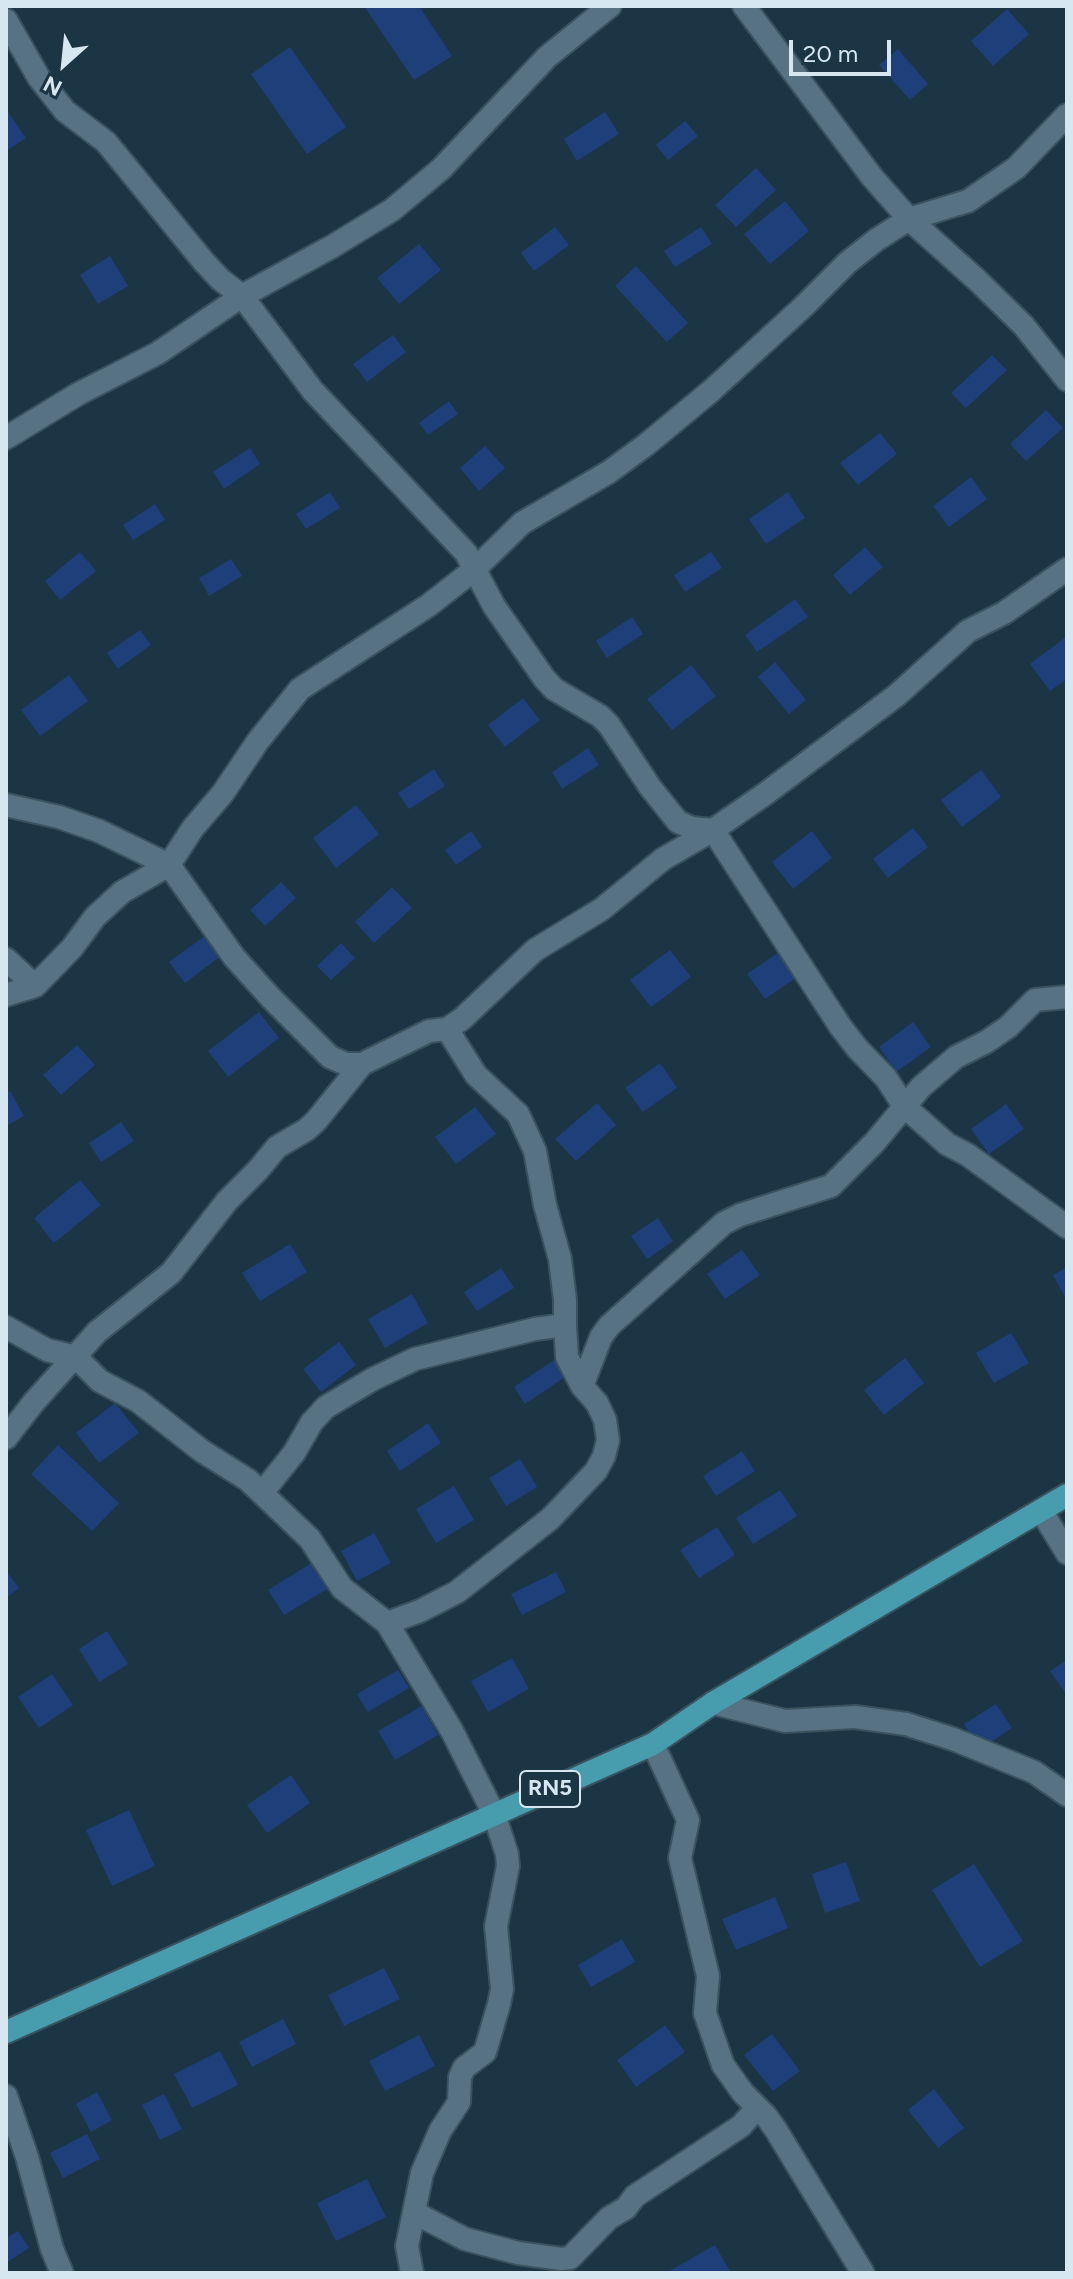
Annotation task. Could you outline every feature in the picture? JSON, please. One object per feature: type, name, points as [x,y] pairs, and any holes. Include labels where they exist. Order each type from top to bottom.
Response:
[{"type":"highway","name":"RN5","points":[[6,2032],[653,1744],[713,1703],[1067,1495]]},
{"type":"street","points":[[18,6],[6,18],[39,78],[65,111],[106,142],[204,262],[242,296],[313,391],[466,553],[513,637],[544,678],[554,689],[600,716],[609,725],[650,787],[678,822],[692,828],[713,830]]},
{"type":"street","points":[[6,438],[78,394],[158,353],[242,296],[392,210],[441,169],[547,57],[610,6]]},
{"type":"street","points":[[744,6],[872,177],[909,219],[1024,326],[1067,380]]},
{"type":"street","points":[[6,995],[35,986],[72,948],[95,917],[122,892],[169,865],[193,828],[223,793],[258,741],[300,689],[429,605],[475,569],[522,523],[609,472],[647,444],[876,240],[909,219],[968,201],[1016,168],[1067,115]]},
{"type":"street","points":[[6,1438],[34,1402],[107,1322],[171,1273],[227,1201],[277,1147],[316,1121],[362,1064],[429,1031],[447,1029],[462,1019],[535,950],[602,909],[663,859],[713,830],[897,695],[968,631],[1004,613],[1067,569]]},
{"type":"street","points":[[6,805],[99,831],[169,865],[234,957],[271,998],[330,1057],[346,1064],[362,1064]]},
{"type":"street","points":[[713,830],[840,1026],[886,1078],[904,1106],[947,1144],[968,1155],[1067,1227]]},
{"type":"street","points":[[6,959],[35,986]]},
{"type":"street","points":[[582,1386],[601,1337],[609,1326],[724,1223],[831,1186],[865,1153],[921,1087],[956,1057],[1008,1027],[1035,1000],[1067,997]]},
{"type":"street","points":[[387,1623],[457,1592],[550,1519],[596,1471],[608,1440],[605,1420],[597,1403],[582,1386],[567,1357],[560,1259],[545,1205],[535,1151],[518,1114],[476,1075],[447,1029]]},
{"type":"street","points":[[262,1493],[326,1407],[373,1379],[415,1359],[535,1329],[565,1325]]},
{"type":"street","points":[[6,1327],[47,1350],[76,1357],[100,1381],[138,1401],[202,1451],[248,1480],[310,1539],[342,1588],[387,1623],[452,1731],[494,1814],[508,1866],[496,1926],[502,1989],[485,2052],[470,2062],[460,2077],[459,2102],[440,2131],[422,2173],[407,2246],[412,2273]]},
{"type":"street","points":[[1042,1512],[1067,1553]]},
{"type":"street","points":[[713,1703],[785,1721],[855,1717],[906,1724],[953,1739],[1034,1772],[1067,1795]]},
{"type":"street","points":[[653,1744],[688,1820],[680,1858],[708,1976],[705,2002],[709,2027],[723,2065],[776,2130],[863,2273]]},
{"type":"street","points":[[6,2096],[62,2273]]},
{"type":"street","points":[[415,2213],[465,2239],[518,2253],[570,2258],[609,2218],[626,2208],[635,2196],[741,2126],[757,2108]]},
{"type":"building","points":[[364,6],[419,6],[452,56],[414,80]]},
{"type":"building","points":[[1007,9],[1029,34],[993,66],[971,41]]},
{"type":"building","points":[[290,47],[346,127],[307,154],[251,74]]},
{"type":"building","points":[[898,49],[928,84],[910,100],[879,65]]},
{"type":"building","points":[[6,109],[26,138],[6,151]]},
{"type":"building","points":[[605,112],[619,134],[577,161],[564,139]]},
{"type":"building","points":[[685,121],[698,136],[668,160],[656,145]]},
{"type":"building","points":[[756,168],[776,190],[736,227],[715,205]]},
{"type":"building","points":[[785,201],[809,231],[770,264],[744,234]]},
{"type":"building","points":[[555,227],[569,245],[534,271],[521,253]]},
{"type":"building","points":[[701,227],[712,244],[675,267],[664,251]]},
{"type":"building","points":[[419,244],[441,270],[399,304],[377,278]]},
{"type":"building","points":[[110,256],[128,286],[98,304],[80,275]]},
{"type":"building","points":[[636,266],[688,323],[667,342],[615,286]]},
{"type":"building","points":[[393,335],[406,352],[367,382],[353,364]]},
{"type":"building","points":[[992,355],[1007,370],[966,408],[951,393]]},
{"type":"building","points":[[449,401],[458,414],[428,435],[419,423]]},
{"type":"building","points":[[1046,410],[1063,428],[1026,461],[1010,444]]},
{"type":"building","points":[[880,433],[897,454],[858,485],[840,463]]},
{"type":"building","points":[[485,446],[505,468],[479,491],[460,468]]},
{"type":"building","points":[[250,448],[260,464],[224,489],[213,472]]},
{"type":"building","points":[[971,477],[987,499],[949,527],[933,506]]},
{"type":"building","points":[[330,492],[340,508],[306,529],[296,514]]},
{"type":"building","points":[[788,492],[805,518],[766,544],[749,519]]},
{"type":"building","points":[[155,504],[165,520],[133,540],[123,525]]},
{"type":"building","points":[[865,547],[883,567],[850,595],[833,575]]},
{"type":"building","points":[[80,552],[96,571],[60,600],[45,581]]},
{"type":"building","points":[[711,552],[722,568],[685,592],[674,575]]},
{"type":"building","points":[[231,559],[242,576],[209,596],[199,578]]},
{"type":"building","points":[[795,599],[808,617],[757,652],[745,635]]},
{"type":"building","points":[[632,617],[643,634],[607,658],[596,641]]},
{"type":"building","points":[[140,630],[151,645],[118,669],[107,653]]},
{"type":"building","points":[[1067,636],[1067,679],[1050,691],[1030,664]]},
{"type":"building","points":[[775,662],[806,700],[789,714],[758,677]]},
{"type":"building","points":[[691,665],[716,696],[672,730],[647,699]]},
{"type":"building","points":[[69,675],[88,701],[40,736],[21,710]]},
{"type":"building","points":[[523,698],[540,720],[505,747],[488,725]]},
{"type":"building","points":[[588,748],[599,765],[562,789],[552,772]]},
{"type":"building","points":[[434,769],[445,786],[409,809],[398,793]]},
{"type":"building","points":[[981,770],[1001,797],[962,827],[941,800]]},
{"type":"building","points":[[356,805],[379,834],[336,868],[313,838]]},
{"type":"building","points":[[913,828],[928,847],[888,878],[873,859]]},
{"type":"building","points":[[471,831],[482,847],[456,865],[445,850]]},
{"type":"building","points":[[812,831],[832,858],[793,889],[772,862]]},
{"type":"building","points":[[281,882],[296,898],[265,926],[250,910]]},
{"type":"building","points":[[392,887],[412,908],[374,943],[355,922]]},
{"type":"building","points":[[206,935],[221,956],[185,983],[169,962]]},
{"type":"building","points":[[341,943],[355,958],[331,980],[317,966]]},
{"type":"building","points":[[670,950],[691,977],[651,1007],[630,980]]},
{"type":"building","points":[[782,950],[800,975],[765,999],[747,974]]},
{"type":"building","points":[[259,1012],[279,1038],[228,1077],[208,1051]]},
{"type":"building","points":[[913,1022],[931,1047],[896,1072],[879,1047]]},
{"type":"building","points":[[77,1045],[95,1065],[61,1095],[43,1075]]},
{"type":"building","points":[[660,1063],[677,1088],[643,1112],[625,1088]]},
{"type":"building","points":[[10,1091],[24,1116],[6,1126],[6,1094]]},
{"type":"building","points":[[597,1103],[616,1125],[576,1161],[555,1139]]},
{"type":"building","points":[[1006,1104],[1024,1129],[989,1154],[971,1129]]},
{"type":"building","points":[[475,1107],[496,1134],[456,1164],[435,1137]]},
{"type":"building","points":[[121,1122],[134,1141],[101,1162],[89,1143]]},
{"type":"building","points":[[80,1180],[101,1205],[54,1243],[34,1218]]},
{"type":"building","points":[[658,1218],[673,1241],[647,1259],[631,1236]]},
{"type":"building","points":[[290,1244],[307,1272],[260,1301],[242,1273]]},
{"type":"building","points":[[742,1250],[760,1275],[725,1299],[707,1274]]},
{"type":"building","points":[[1067,1267],[1067,1296],[1065,1297],[1053,1275]]},
{"type":"building","points":[[501,1268],[514,1288],[477,1311],[464,1292]]},
{"type":"building","points":[[412,1294],[428,1323],[385,1348],[368,1319]]},
{"type":"building","points":[[1011,1333],[1029,1363],[994,1383],[976,1353]]},
{"type":"building","points":[[339,1342],[356,1365],[321,1392],[303,1369]]},
{"type":"building","points":[[557,1358],[568,1375],[525,1404],[514,1387]]},
{"type":"building","points":[[905,1358],[924,1383],[884,1415],[864,1390]]},
{"type":"building","points":[[115,1403],[139,1433],[99,1463],[76,1433]]},
{"type":"building","points":[[428,1423],[441,1443],[400,1471],[387,1451]]},
{"type":"building","points":[[58,1445],[119,1503],[92,1531],[31,1474]]},
{"type":"building","points":[[742,1451],[755,1471],[716,1496],[703,1476]]},
{"type":"building","points":[[520,1459],[537,1487],[506,1506],[489,1478]]},
{"type":"building","points":[[454,1486],[474,1520],[436,1543],[416,1509]]},
{"type":"building","points":[[780,1490],[797,1516],[753,1544],[736,1518]]},
{"type":"building","points":[[717,1527],[735,1555],[699,1578],[680,1550]]},
{"type":"building","points":[[374,1533],[391,1563],[357,1581],[341,1551]]},
{"type":"building","points":[[318,1559],[334,1585],[284,1615],[268,1590]]},
{"type":"building","points":[[6,1571],[19,1588],[6,1598]]},
{"type":"building","points":[[556,1572],[566,1592],[522,1615],[511,1594]]},
{"type":"building","points":[[107,1631],[128,1664],[99,1682],[79,1649]]},
{"type":"building","points":[[512,1658],[529,1689],[488,1712],[471,1681]]},
{"type":"building","points":[[1067,1660],[1067,1695],[1050,1671]]},
{"type":"building","points":[[398,1670],[409,1688],[368,1712],[357,1694]]},
{"type":"building","points":[[52,1674],[73,1705],[39,1728],[18,1697]]},
{"type":"building","points":[[996,1704],[1012,1728],[980,1749],[964,1724]]},
{"type":"building","points":[[422,1706],[438,1735],[395,1760],[378,1731]]},
{"type":"building","points":[[291,1775],[310,1803],[267,1833],[247,1805]]},
{"type":"building","points":[[129,1810],[155,1866],[112,1886],[86,1830]]},
{"type":"building","points":[[846,1862],[860,1901],[825,1913],[812,1874]]},
{"type":"building","points":[[974,1864],[1023,1941],[980,1967],[932,1890]]},
{"type":"building","points":[[775,1897],[788,1928],[736,1950],[722,1919]]},
{"type":"building","points":[[622,1939],[635,1962],[591,1987],[578,1965]]},
{"type":"building","points":[[384,1968],[400,1999],[344,2026],[328,1995]]},
{"type":"building","points":[[283,2019],[296,2044],[252,2067],[239,2042]]},
{"type":"building","points":[[665,2025],[685,2052],[636,2087],[617,2060]]},
{"type":"building","points":[[772,2034],[800,2071],[773,2091],[744,2055]]},
{"type":"building","points":[[419,2035],[435,2066],[385,2091],[369,2061]]},
{"type":"building","points":[[220,2051],[238,2085],[192,2108],[174,2074]]},
{"type":"building","points":[[934,2089],[964,2128],[938,2148],[908,2110]]},
{"type":"building","points":[[97,2092],[112,2120],[91,2132],[76,2104]]},
{"type":"building","points":[[164,2094],[182,2129],[160,2140],[142,2105]]},
{"type":"building","points":[[87,2134],[100,2159],[63,2178],[50,2153]]},
{"type":"building","points":[[367,2179],[386,2217],[336,2241],[317,2203]]},
{"type":"building","points":[[18,2231],[29,2248],[6,2263],[6,2238]]},
{"type":"building","points":[[715,2245],[731,2273],[666,2273]]}]
